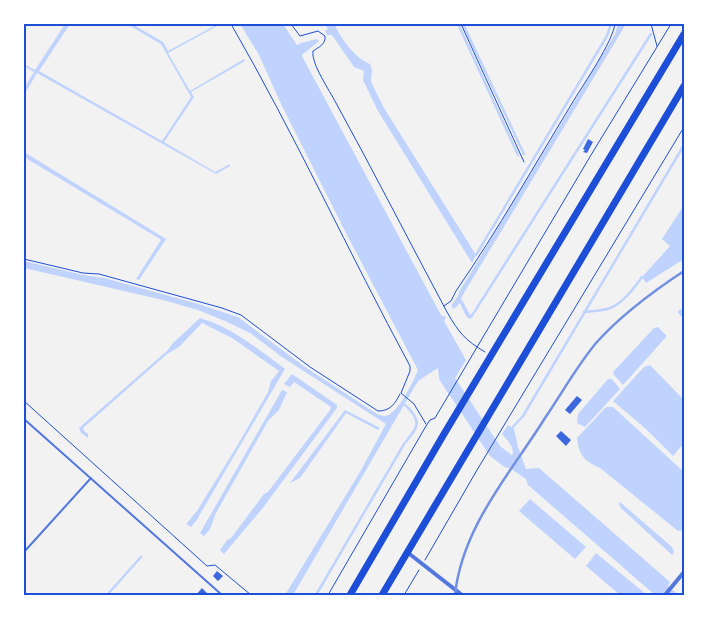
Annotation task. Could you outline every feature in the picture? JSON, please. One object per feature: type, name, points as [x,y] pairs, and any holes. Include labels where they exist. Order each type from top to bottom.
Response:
[{"type":"highway","points":[[350,595],[444,434],[684,34]]},
{"type":"highway","points":[[382,595],[684,86]]},
{"type":"street","points":[[407,552],[462,595]]},
{"type":"street","points":[[665,595],[684,572]]},
{"type":"lane","points":[[24,419],[222,595]]},
{"type":"lane","points":[[24,552],[91,478]]},
{"type":"path","points":[[24,259],[82,273],[109,276],[241,315],[310,367],[378,410],[384,410],[395,403],[410,371],[410,366],[301,157],[275,103],[231,24]]},
{"type":"path","points":[[291,24],[300,36],[318,32],[325,36],[326,40],[323,44],[313,51],[314,60],[459,332],[468,342],[492,356]]},
{"type":"path","points":[[461,24],[524,162]]},
{"type":"path","points":[[444,306],[451,301],[488,242],[590,73],[613,33],[615,24]]},
{"type":"path","points":[[651,24],[657,47]]},
{"type":"path","points":[[328,595],[426,426],[430,420],[435,418],[671,24]]},
{"type":"path","points":[[404,595],[477,470],[684,127]]},
{"type":"path","points":[[400,393],[414,404],[426,426]]},
{"type":"path","points":[[24,401],[207,566],[216,565],[251,595]]},
{"type":"path","points":[[53,444],[62,435]]},
{"type":"water","points":[[65,24],[70,24],[39,71],[162,141],[191,97],[161,44],[127,24],[132,24],[163,42],[168,51],[221,24],[168,53],[190,91],[244,59],[245,61],[191,92],[194,97],[164,142],[215,172],[230,164],[230,166],[216,174],[37,73],[24,95],[24,88],[34,72],[24,66],[24,64],[35,70]]},
{"type":"water","points":[[240,24],[283,24],[297,45],[317,39],[319,41],[302,55],[303,58],[441,315],[446,317],[444,321],[466,360],[447,392],[438,368],[418,381],[293,595],[285,595],[360,472],[386,424],[282,357],[250,333],[225,321],[198,310],[163,300],[24,268],[24,261],[104,278],[238,317],[305,367],[377,414],[385,416],[395,410],[418,370],[348,237],[282,106],[259,55]]},
{"type":"water","points":[[325,24],[334,24],[354,53],[370,64],[372,70],[371,82],[384,108],[476,255],[472,263],[378,111],[363,80],[364,71],[354,67],[332,35],[327,35],[325,31],[328,29]]},
{"type":"water","points":[[618,24],[625,24],[461,298],[470,315],[476,311],[472,318],[469,319],[460,303],[454,309],[451,306],[615,34]]},
{"type":"water","points":[[24,152],[166,239],[139,280],[136,279],[161,240],[24,157]]},
{"type":"water","points":[[684,205],[684,259],[646,283],[642,277],[670,246],[662,239]]},
{"type":"water","points":[[200,318],[234,333],[285,369],[191,527],[186,524],[197,511],[237,446],[268,392],[271,381],[279,371],[232,338],[202,323],[179,347],[167,354],[83,428],[88,434],[88,438],[81,433],[79,428],[168,350]]},
{"type":"water","points":[[658,327],[667,336],[623,385],[613,372],[654,328]]},
{"type":"water","points":[[650,365],[684,400],[684,443],[673,456],[646,429],[613,401],[644,367]]},
{"type":"water","points":[[292,374],[337,405],[337,408],[262,509],[224,554],[220,550],[227,540],[231,538],[264,494],[268,492],[330,410],[331,407],[294,382],[290,387],[284,384]]},
{"type":"water","points":[[608,379],[612,379],[620,389],[585,427],[577,423],[578,414]]},
{"type":"water","points":[[282,390],[287,392],[279,410],[268,421],[216,513],[210,529],[204,536],[200,533]]},
{"type":"water","points":[[606,407],[613,407],[684,472],[683,530],[678,531],[600,468],[583,457],[577,438]]},
{"type":"water","points":[[345,410],[380,428],[378,430],[346,413],[300,478],[290,483]]},
{"type":"water","points":[[508,425],[514,429],[526,469],[539,468],[670,582],[668,586],[679,595],[655,595],[528,485],[526,479],[492,453],[497,444],[509,460],[512,457],[512,447],[502,434]]},
{"type":"water","points":[[530,499],[586,547],[575,559],[519,511]]},
{"type":"water","points":[[620,502],[672,547],[674,552],[672,555],[621,508]]},
{"type":"water","points":[[596,553],[647,595],[620,595],[586,566]]},
{"type":"building","points":[[588,139],[593,142],[587,153],[583,152],[585,150],[583,149]]},
{"type":"building","points":[[577,396],[582,400],[570,414],[565,410]]},
{"type":"building","points":[[561,431],[571,440],[566,446],[556,436]]},
{"type":"building","points":[[217,571],[223,576],[218,581],[213,576]]},
{"type":"building","points":[[202,588],[207,593],[205,595],[196,595]]},
{"type":"waterway","points":[[458,24],[518,155]]},
{"type":"waterway","points":[[463,24],[524,154]]},
{"type":"waterway","points":[[476,255],[607,36],[611,24]]},
{"type":"waterway","points":[[475,311],[651,34]]},
{"type":"waterway","points":[[512,428],[523,416],[684,145]]},
{"type":"waterway","points":[[584,312],[604,310],[617,304],[627,296],[642,277]]},
{"type":"waterway","points":[[684,309],[679,312],[684,317]]},
{"type":"waterway","points":[[445,369],[446,377],[495,451],[508,461]]},
{"type":"waterway","points":[[316,595],[404,444],[415,429],[415,416],[405,405]]},
{"type":"waterway","points":[[107,595],[141,557]]},
{"type":"railway","points":[[455,595],[459,570],[477,524],[582,361],[606,332],[627,313],[684,271]]}]
